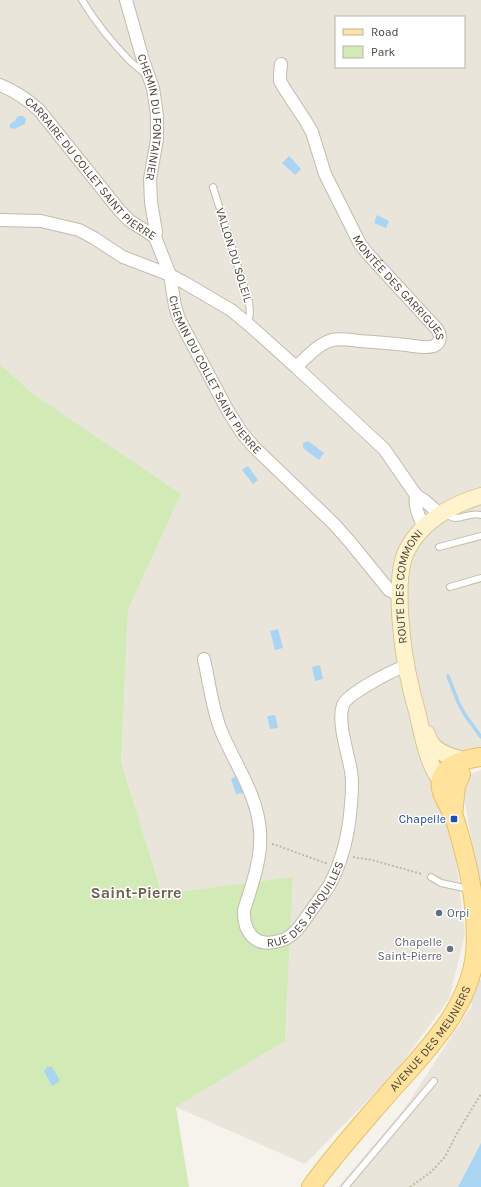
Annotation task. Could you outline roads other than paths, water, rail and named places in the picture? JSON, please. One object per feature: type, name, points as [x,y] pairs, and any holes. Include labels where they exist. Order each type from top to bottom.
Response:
[{"type":"main road","name":"AVENUE DES MEUNIERS","points":[[311,1187],[368,1116],[424,1053],[445,1026],[460,1001],[468,982],[474,963],[478,942],[472,890],[454,811],[441,789],[459,768]]},
{"type":"street","name":"CHEMIN DU FONTAINIER","points":[[126,0],[153,88],[157,115],[157,145],[150,179],[150,196],[156,232],[155,237]]},
{"type":"street","name":"MONTÉE DES GARRIGUES","points":[[281,64],[280,81],[312,132],[325,174],[360,244],[440,333],[439,340],[436,344],[429,346],[413,346],[347,339],[334,340],[322,345],[296,367]]},
{"type":"street","name":"CARRAIRE DU COLLET SAINT PIERRE","points":[[0,85],[15,92],[31,103],[120,211],[130,221],[155,237],[170,275]]},
{"type":"street","points":[[0,220],[41,221],[79,230],[123,257],[170,275],[231,310],[296,367],[384,449],[416,496],[426,501],[442,513]]},
{"type":"street","name":"CHEMIN DU COLLET SAINT PIERRE","points":[[170,275],[175,306],[179,319],[221,398],[242,433],[254,447],[334,524],[389,590],[400,596]]},
{"type":"street","name":"ROUTE DES COMMONI","points":[[459,768],[435,774],[424,741],[410,687],[403,639],[400,596],[401,574],[406,551],[424,527],[442,513],[481,494]]},
{"type":"street","points":[[416,496],[418,512],[424,527]]},
{"type":"street","name":"RUE DES JONQUILLES","points":[[204,659],[214,706],[222,732],[248,786],[259,822],[259,858],[244,910],[244,923],[249,934],[259,941],[266,942],[280,942],[287,938],[300,925],[328,886],[347,840],[350,819],[352,773],[343,734],[342,711],[346,700],[356,692],[377,680],[407,666]]},
{"type":"street","name":"ROUTE DES COMMONI","points":[[417,712],[431,744],[459,768]]},
{"type":"street","name":"ROUTE DES COMMONI","points":[[431,744],[447,756],[459,768]]},
{"type":"lane","points":[[82,0],[106,36],[140,70],[149,75]]},
{"type":"lane","name":"VALLON DU SOLEIL","points":[[213,187],[249,302],[250,314],[247,323]]},
{"type":"lane","points":[[442,513],[451,518],[473,514],[481,515]]},
{"type":"lane","points":[[439,547],[481,536]]},
{"type":"lane","points":[[450,587],[481,578]]},
{"type":"lane","points":[[431,876],[441,883],[472,890]]},
{"type":"lane","points":[[345,1187],[434,1082]]},
{"type":"water","points":[[19,116],[26,119],[25,124],[14,129],[10,128],[10,124]]},
{"type":"water","points":[[289,156],[301,169],[295,175],[282,163]]},
{"type":"water","points":[[377,215],[389,221],[386,228],[374,223]]},
{"type":"water","points":[[308,441],[324,453],[319,460],[303,448],[303,443]]},
{"type":"water","points":[[248,466],[258,480],[253,484],[242,470]]},
{"type":"water","points":[[278,629],[283,648],[275,650],[270,631]]},
{"type":"water","points":[[320,665],[323,679],[315,681],[312,667]]},
{"type":"water","points":[[275,715],[278,728],[270,729],[267,716]]},
{"type":"water","points":[[236,776],[239,778],[244,793],[236,794],[231,779]]},
{"type":"water","points":[[47,1067],[52,1067],[60,1081],[52,1086],[44,1071]]},
{"type":"water","points":[[481,1143],[481,1187],[458,1187],[465,1174]]},
{"type":"waterway","points":[[448,676],[458,702],[465,715],[481,737]]},
{"type":"place","name":"Chapelle","points":[[454,819]]},
{"type":"place","name":"Orpi","points":[[439,913]]},
{"type":"place","name":"Chapelle Saint-Pierre","points":[[450,949]]},
{"type":"district","name":"Saint-Pierre","points":[[136,892]]}]
